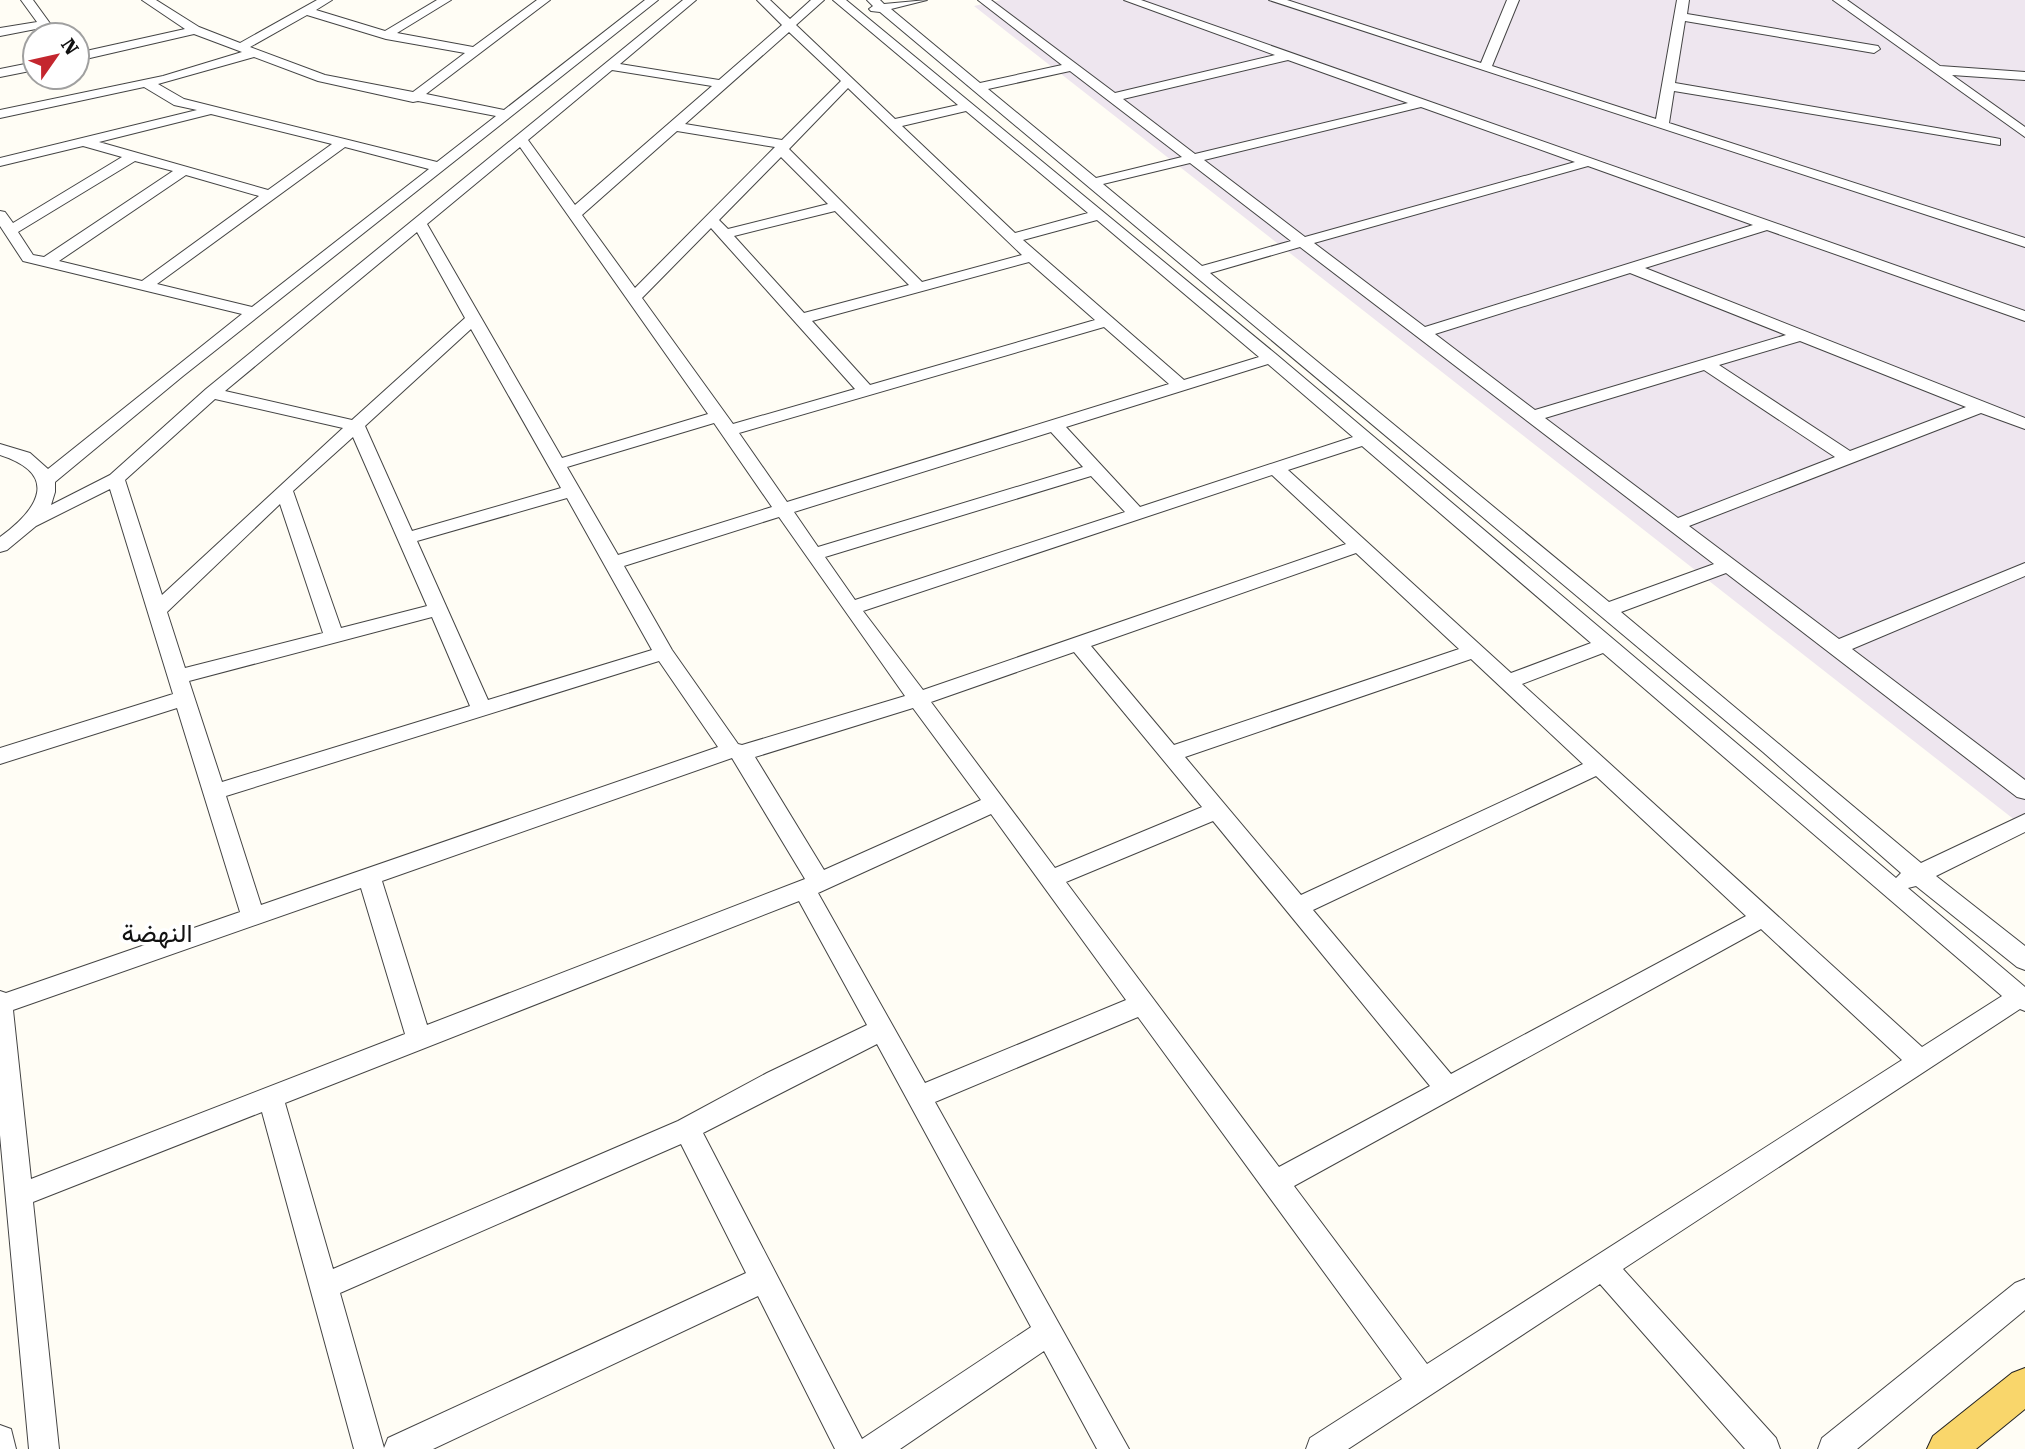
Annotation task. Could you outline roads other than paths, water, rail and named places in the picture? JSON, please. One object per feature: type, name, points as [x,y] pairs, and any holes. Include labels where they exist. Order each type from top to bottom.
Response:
[{"type":"main road","points":[[1946,1449],[2025,1386]]},
{"type":"street","points":[[27,0],[41,21]]},
{"type":"street","points":[[148,0],[195,30],[322,78],[413,98],[507,114]]},
{"type":"street","points":[[241,47],[326,0]]},
{"type":"street","points":[[386,35],[445,0]]},
{"type":"street","points":[[413,98],[544,0]]},
{"type":"street","points":[[47,479],[254,312],[652,0]]},
{"type":"street","points":[[0,546],[32,521],[117,479],[212,393],[690,0]]},
{"type":"street","points":[[763,0],[1032,257],[1180,385]]},
{"type":"street","points":[[574,214],[818,0]]},
{"type":"street","points":[[838,0],[1271,359],[2022,999],[1321,1449]]},
{"type":"street","points":[[855,13],[877,4],[921,0]]},
{"type":"street","points":[[984,0],[2025,791]]},
{"type":"street","points":[[1130,0],[2025,316]]},
{"type":"street","points":[[1275,0],[1333,13],[1485,68],[2025,243]]},
{"type":"street","points":[[1485,68],[1513,0]]},
{"type":"street","points":[[1662,125],[1684,0]]},
{"type":"street","points":[[1839,0],[2025,133]]},
{"type":"street","points":[[877,4],[1607,610],[1918,874],[2025,960]]},
{"type":"street","points":[[306,11],[386,35],[475,51]]},
{"type":"street","points":[[1681,17],[1874,49]]},
{"type":"street","points":[[0,32],[21,28]]},
{"type":"street","points":[[91,54],[195,30]]},
{"type":"street","points":[[0,114],[146,83],[253,53]]},
{"type":"street","points":[[1112,98],[1289,56]]},
{"type":"street","points":[[608,66],[721,84]]},
{"type":"street","points":[[978,88],[1072,67]]},
{"type":"street","points":[[0,73],[21,69]]},
{"type":"street","points":[[1937,70],[2025,76]]},
{"type":"street","points":[[634,298],[847,82]]},
{"type":"street","points":[[146,83],[178,102],[439,167]]},
{"type":"street","points":[[1668,86],[1995,142]]},
{"type":"street","points":[[1092,183],[1423,103]]},
{"type":"street","points":[[892,124],[968,107]]},
{"type":"street","points":[[0,162],[212,110]]},
{"type":"street","points":[[673,127],[784,147],[918,286]]},
{"type":"street","points":[[477,138],[516,141],[574,214],[851,608],[1423,1383]]},
{"type":"street","points":[[83,142],[271,195]]},
{"type":"street","points":[[143,288],[342,143]]},
{"type":"street","points":[[10,231],[133,156]]},
{"type":"street","points":[[1199,271],[1589,162]]},
{"type":"street","points":[[46,263],[184,170]]},
{"type":"street","points":[[724,234],[838,206]]},
{"type":"street","points":[[0,215],[28,258],[143,288],[254,312]]},
{"type":"street","points":[[1013,238],[1099,215]]},
{"type":"street","points":[[712,220],[865,390]]},
{"type":"street","points":[[419,223],[664,653],[736,752],[811,886],[881,1030],[1114,1449]]},
{"type":"street","points":[[1423,334],[1768,225]]},
{"type":"street","points":[[801,319],[1032,257]]},
{"type":"street","points":[[1630,268],[2025,424]]},
{"type":"street","points":[[157,611],[284,490],[473,319]]},
{"type":"street","points":[[729,431],[1105,322]]},
{"type":"street","points":[[1532,416],[1800,336]]},
{"type":"street","points":[[612,563],[1053,424],[1271,359]]},
{"type":"street","points":[[1706,364],[1848,458]]},
{"type":"street","points":[[212,393],[357,426]]},
{"type":"street","points":[[1675,525],[1980,407]]},
{"type":"street","points":[[556,465],[718,416]]},
{"type":"street","points":[[1053,424],[1137,514]]},
{"type":"street","points":[[357,426],[482,709]]},
{"type":"street","points":[[851,608],[1365,439]]},
{"type":"street","points":[[0,449],[19,453],[38,464],[47,479],[48,492],[43,506],[32,521]]},
{"type":"street","points":[[814,554],[1095,469]]},
{"type":"street","points":[[1276,469],[1920,1062]]},
{"type":"street","points":[[117,479],[253,917]]},
{"type":"street","points":[[284,490],[334,636]]},
{"type":"street","points":[[407,538],[571,491]]},
{"type":"street","points":[[44,1449],[0,1003],[736,752],[918,699],[1359,545]]},
{"type":"street","points":[[1607,610],[1728,566]]},
{"type":"street","points":[[1837,648],[2025,569]]},
{"type":"street","points":[[178,677],[438,609]]},
{"type":"street","points":[[1078,643],[1448,1088]]},
{"type":"street","points":[[1507,682],[1606,644]]},
{"type":"street","points":[[1170,754],[1474,651]]},
{"type":"street","points":[[214,792],[664,653]]},
{"type":"street","points":[[0,756],[185,698]]},
{"type":"street","points":[[1297,907],[1599,766]]},
{"type":"street","points":[[18,1196],[811,886],[994,803]]},
{"type":"street","points":[[1051,879],[1217,810]]},
{"type":"street","points":[[1893,888],[2025,822]]},
{"type":"street","points":[[369,877],[419,1040]]},
{"type":"street","points":[[1275,1182],[1764,918]]},
{"type":"street","points":[[919,1097],[1143,1004]]},
{"type":"street","points":[[323,1287],[687,1129],[776,1081],[881,1030]]},
{"type":"street","points":[[271,1098],[369,1449]]},
{"type":"street","points":[[687,1129],[851,1449]]},
{"type":"street","points":[[1603,1267],[1765,1449]]},
{"type":"street","points":[[400,1449],[764,1279]]},
{"type":"street","points":[[1833,1449],[2025,1292]]},
{"type":"street","points":[[873,1449],[1049,1331]]},
{"type":"street","points":[[0,1440],[1,1449]]},
{"type":"district","name":"النهضة","points":[[157,933]]}]
